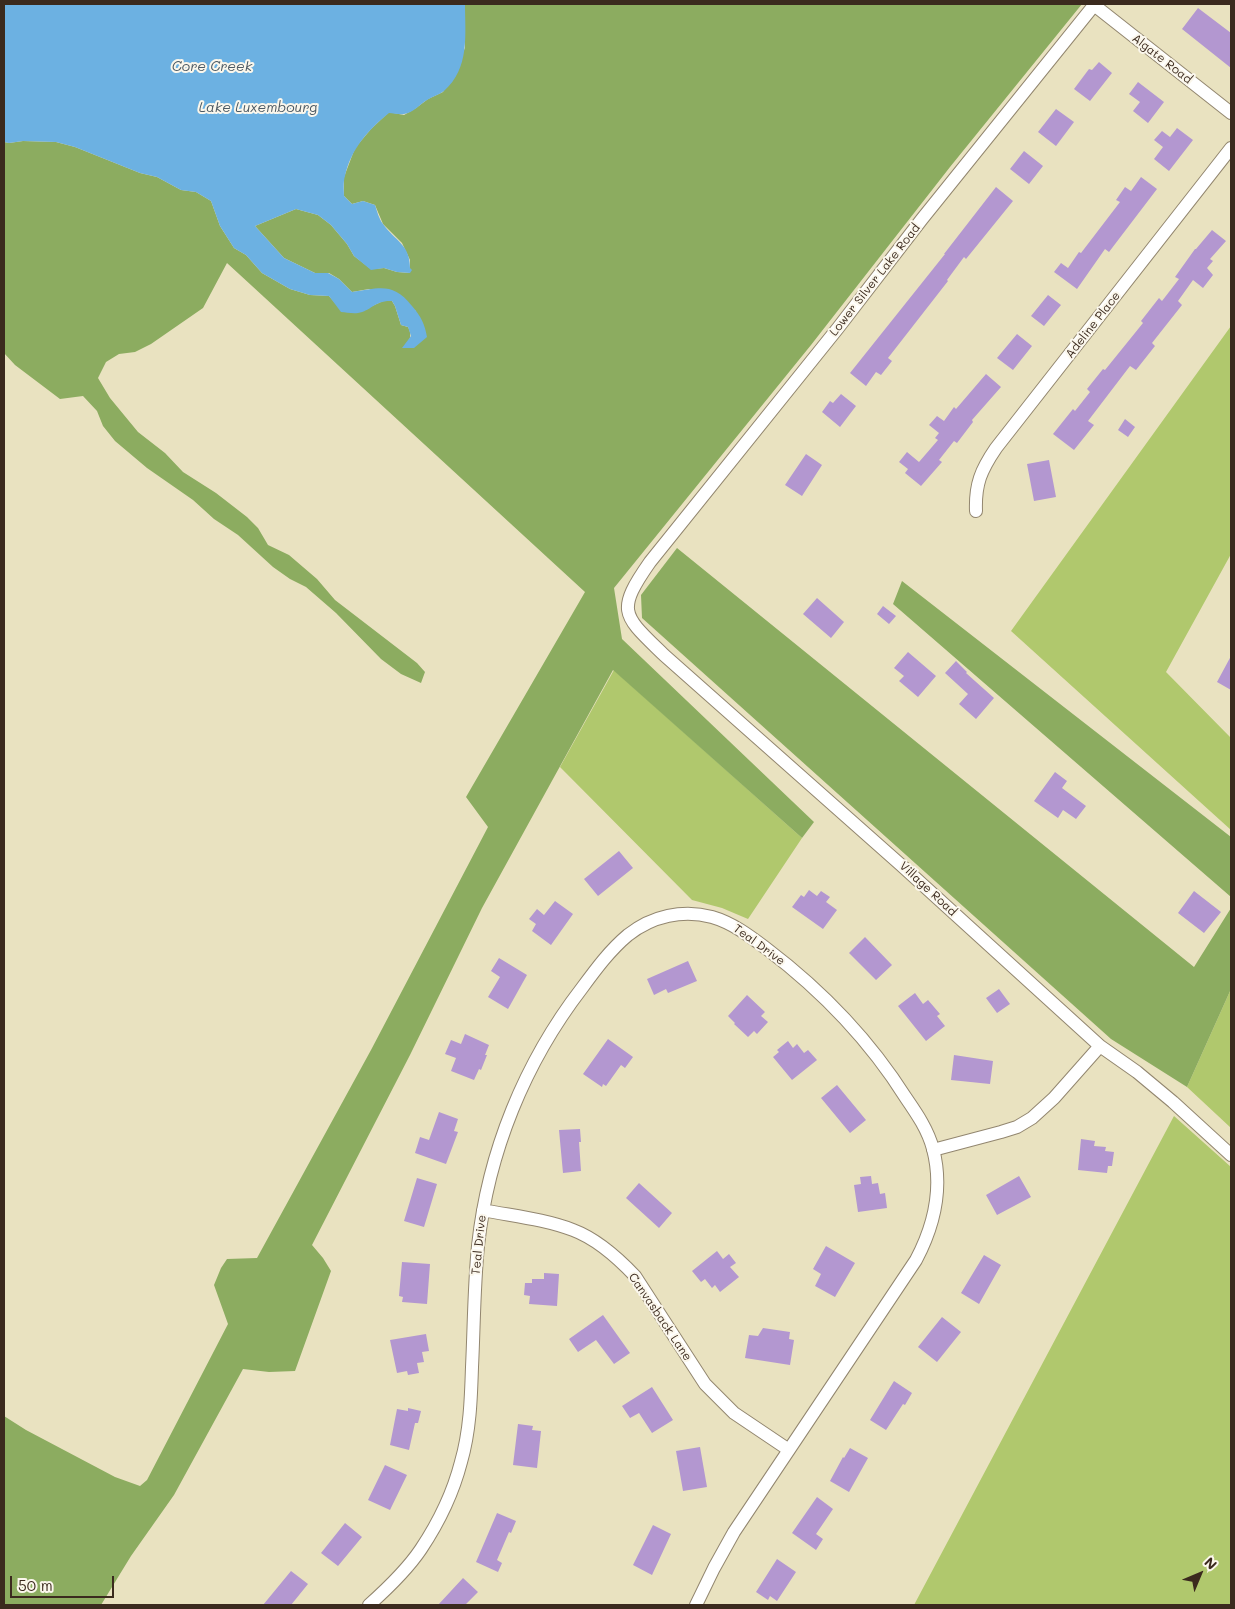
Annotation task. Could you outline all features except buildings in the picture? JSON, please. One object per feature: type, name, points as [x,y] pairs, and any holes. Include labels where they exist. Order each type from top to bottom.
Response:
[{"type":"street","name":"Algate Road","points":[[1094,4],[1231,113]]},
{"type":"street","name":"Lower Silver Lake Road","points":[[630,618],[628,607],[631,592],[655,555],[838,328],[922,219],[1094,4]]},
{"type":"street","name":"Adeline Place","points":[[976,511],[977,481],[985,464],[996,448],[1231,148]]},
{"type":"street","name":"Village Road","points":[[630,618],[635,626],[664,655],[901,865],[1100,1046],[1137,1072],[1231,1155]]},
{"type":"street","name":"Teal Drive","points":[[369,1605],[404,1570],[421,1549],[440,1518],[462,1460],[471,1397],[475,1292],[483,1210],[507,1122],[522,1088],[537,1055],[569,1004],[597,967],[630,933],[644,924],[660,917],[681,914],[713,917],[746,933],[804,980],[847,1022],[898,1085],[920,1120],[933,1150],[937,1178],[932,1222],[925,1244],[911,1269],[734,1532],[696,1605]]},
{"type":"street","points":[[933,1150],[1017,1127],[1032,1118],[1054,1098],[1100,1046]]},
{"type":"street","name":"Canvasback Lane","points":[[483,1210],[538,1219],[573,1230],[621,1261],[635,1276],[704,1384],[734,1413],[788,1450]]},
{"type":"green space","points":[[465,4],[1082,4],[950,167],[811,345],[614,588],[622,639],[814,822],[802,838],[613,670],[482,908],[410,1055],[312,1245],[331,1271],[295,1371],[269,1372],[243,1369],[174,1495],[131,1556],[101,1605],[4,1605],[4,1416],[26,1430],[115,1477],[140,1486],[147,1480],[228,1324],[214,1285],[221,1268],[227,1259],[257,1258],[371,1050],[488,827],[466,797],[585,592],[227,263],[203,308],[151,344],[135,352],[119,354],[106,362],[98,378],[110,398],[138,432],[165,453],[183,472],[216,493],[247,517],[258,528],[268,545],[289,555],[317,579],[335,600],[417,663],[425,672],[421,683],[401,674],[381,659],[336,613],[306,587],[273,567],[238,535],[214,519],[193,500],[147,468],[115,441],[103,426],[97,411],[83,396],[60,399],[15,365],[4,353],[4,142],[56,142],[75,147],[140,173],[157,177],[181,190],[196,192],[211,201],[220,226],[234,248],[246,255],[262,273],[290,289],[310,295],[329,296],[336,304],[370,307],[383,301],[392,301],[401,325],[408,327],[410,337],[407,347],[411,348],[416,311],[369,289],[352,292],[339,279],[329,273],[315,273],[284,258],[255,226],[296,209],[318,215],[331,225],[347,244],[354,256],[371,269],[384,268],[410,273],[410,260],[402,243],[383,224],[375,205],[363,201],[352,204],[344,196],[344,177],[355,148],[389,112],[404,115],[428,99],[443,92],[465,48]]},
{"type":"green space","points":[[1231,326],[1231,554],[1166,672],[1231,738],[1231,830],[1011,631]]},
{"type":"green space","points":[[677,548],[1194,967],[1231,908],[1231,989],[1187,1087],[1111,1039],[642,618],[641,595]]},
{"type":"green space","points":[[902,581],[1231,837],[1231,897],[893,604]]},
{"type":"green space","points":[[614,670],[802,838],[748,919],[722,908],[692,900],[560,767]]},
{"type":"green space","points":[[1231,989],[1231,1128],[1187,1087]]},
{"type":"green space","points":[[1174,1116],[1231,1167],[1231,1605],[914,1605]]},
{"type":"water","name":"Lake Luxembourg","points":[[4,4],[465,4],[465,39],[462,62],[452,82],[440,94],[427,100],[410,112],[402,114],[389,113],[381,119],[361,141],[351,157],[344,178],[344,196],[352,204],[363,201],[375,205],[382,222],[405,248],[412,270],[410,273],[384,268],[371,270],[354,256],[347,244],[331,225],[318,215],[296,209],[255,226],[284,258],[315,273],[328,273],[339,279],[352,292],[385,288],[399,293],[418,313],[427,337],[414,348],[402,348],[411,336],[408,327],[401,325],[392,301],[381,302],[358,313],[341,312],[329,296],[310,295],[290,289],[262,273],[246,255],[234,248],[220,226],[211,201],[196,192],[181,190],[157,177],[140,173],[75,147],[56,142],[4,142]]},
{"type":"water label","name":"Core Creek","points":[[212,67]]}]
